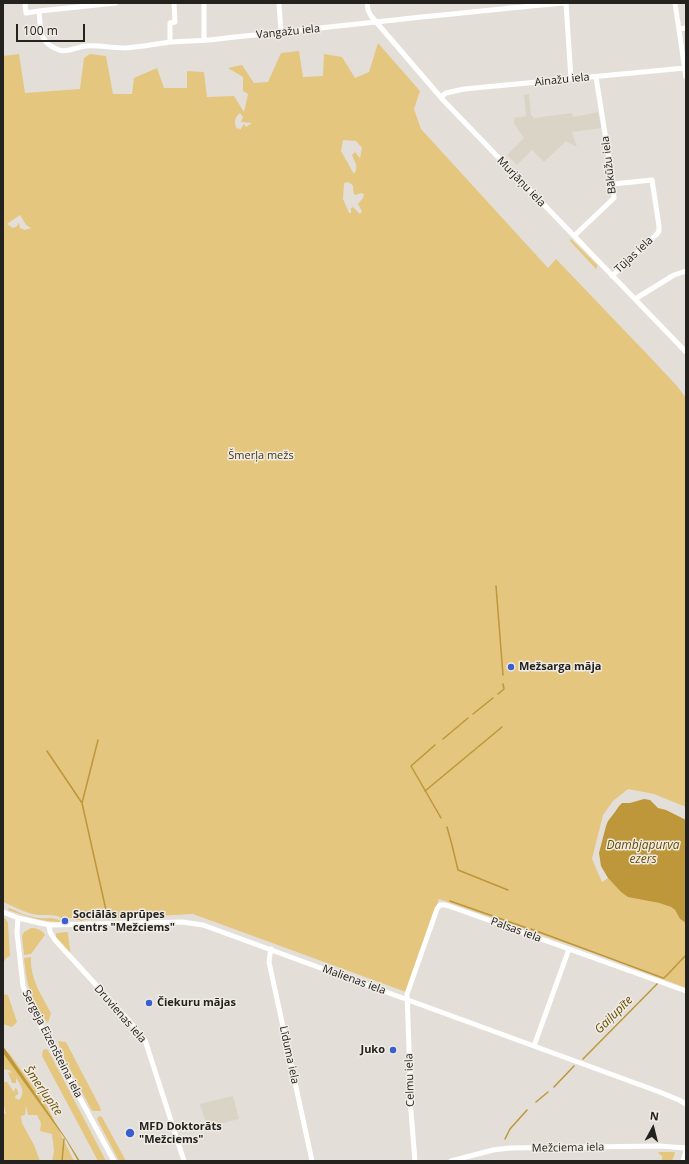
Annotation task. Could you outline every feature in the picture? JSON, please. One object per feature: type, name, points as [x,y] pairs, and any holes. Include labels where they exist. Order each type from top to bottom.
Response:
[{"type":"street","points":[[25,3],[26,13],[116,3]]},
{"type":"street","points":[[170,42],[170,23],[176,22],[174,3]]},
{"type":"street","points":[[204,3],[204,40]]},
{"type":"street","points":[[279,3],[281,32]]},
{"type":"street","name":"Murjāņu iela","points":[[367,3],[368,10],[376,22],[440,97],[686,352]]},
{"type":"street","points":[[565,3],[571,79]]},
{"type":"street","name":"Vangažu iela","points":[[39,11],[42,36],[45,41],[60,50],[71,50],[86,46],[127,48],[170,42],[204,40],[565,3]]},
{"type":"street","points":[[675,3],[686,77]]},
{"type":"street","points":[[679,29],[686,28]]},
{"type":"street","name":"Ainažu iela","points":[[440,97],[446,93],[464,89],[685,68]]},
{"type":"street","name":"Bākūžu iela","points":[[574,236],[614,198],[596,77]]},
{"type":"street","name":"Tūjas iela","points":[[612,276],[659,231],[652,180],[613,184]]},
{"type":"street","points":[[635,300],[674,275],[686,271]]},
{"type":"street","name":"Palsas iela","points":[[406,999],[437,909],[440,905],[449,906],[686,991]]},
{"type":"street","name":"Malienas iela","points":[[3,912],[18,918],[49,925],[189,923],[203,925],[680,1100],[686,1104]]},
{"type":"street","name":"Sergeja Eizenšteina iela","points":[[18,918],[17,933],[25,993],[31,1008],[114,1161]]},
{"type":"street","name":"Druvienas iela","points":[[49,925],[50,932],[55,940],[145,1040],[184,1161]]},
{"type":"street","name":"Līduma iela","points":[[271,949],[269,962],[312,1161]]},
{"type":"street","points":[[534,1046],[569,949]]},
{"type":"street","name":"Celmu iela","points":[[406,999],[415,1161]]},
{"type":"street","name":"Malienas iela","points":[[680,1100],[686,1100]]},
{"type":"street","name":"Mežciema iela","points":[[451,1161],[493,1150],[504,1149],[660,1146],[686,1148]]},
{"type":"street","points":[[683,1161],[686,1151]]},
{"type":"shaded area","points":[[529,94],[531,115],[534,118],[572,113],[573,117],[598,112],[601,128],[572,132],[577,147],[566,141],[544,162],[532,150],[517,165],[507,155],[524,138],[514,124],[514,118],[526,116],[524,95]]},
{"type":"shaded area","points":[[233,1096],[239,1119],[207,1127],[200,1104]]},
{"type":"green space","name":"Šmerļa mežs","points":[[378,43],[420,91],[414,109],[421,129],[548,268],[556,259],[677,386],[686,398],[686,807],[654,794],[628,789],[613,801],[603,815],[592,859],[602,882],[608,878],[621,892],[628,896],[671,907],[675,910],[680,919],[686,923],[686,988],[608,958],[439,899],[406,992],[193,914],[80,921],[73,920],[72,918],[66,918],[65,920],[54,915],[32,914],[3,902],[3,56],[19,54],[25,93],[80,89],[84,58],[90,54],[106,56],[113,94],[132,94],[134,78],[157,68],[164,88],[187,88],[187,71],[204,72],[207,97],[234,96],[244,112],[248,94],[243,91],[243,77],[228,68],[242,65],[254,83],[268,82],[281,53],[299,51],[303,77],[323,76],[324,54],[342,57],[355,78],[369,72]],"holes":[[[240,113],[243,117],[241,122],[252,123],[246,127],[244,124],[240,130],[239,128],[237,129],[235,125],[237,117]],[[343,140],[356,141],[362,148],[360,158],[355,152],[352,155],[356,167],[354,174],[341,151]],[[348,182],[352,185],[354,194],[364,194],[363,198],[358,204],[362,211],[360,214],[353,207],[351,208],[351,213],[349,213],[343,199],[344,183]],[[20,215],[26,225],[31,228],[25,230],[20,228],[19,223],[13,228],[7,224]]]},
{"type":"green space","points":[[571,239],[597,265],[596,269],[570,241]]},
{"type":"green space","points":[[9,908],[31,917],[56,919],[61,922],[34,918],[8,910]]},
{"type":"green space","points":[[3,918],[6,919],[8,923],[10,956],[6,958],[3,964]]},
{"type":"green space","points":[[31,928],[39,930],[45,935],[31,954],[24,955],[22,936],[24,932]]},
{"type":"green space","points":[[67,932],[69,953],[56,937],[57,933]]},
{"type":"green space","points":[[31,957],[34,979],[51,1013],[48,1023],[33,1000],[28,985],[24,958]]},
{"type":"green space","points":[[3,994],[8,995],[17,1022],[12,1027],[3,1024]]},
{"type":"green space","points":[[58,1041],[66,1042],[101,1111],[93,1111],[91,1109],[61,1052]]},
{"type":"green space","points":[[43,1050],[48,1050],[106,1161],[98,1161],[42,1056]]},
{"type":"green space","points":[[3,1051],[9,1053],[46,1104],[74,1161],[52,1161],[54,1151],[52,1134],[40,1131],[41,1123],[37,1115],[28,1115],[26,1106],[25,1115],[21,1116],[22,1123],[34,1145],[40,1161],[3,1161],[3,1113],[6,1114],[3,1103],[3,1082],[7,1082],[14,1092],[15,1088],[17,1089],[18,1095],[16,1095],[15,1098],[19,1100],[22,1092],[21,1086],[16,1078],[16,1083],[12,1083],[8,1072],[12,1073],[9,1070],[3,1069]]},
{"type":"green space","points":[[99,1116],[102,1117],[126,1161],[119,1161],[97,1119]]},
{"type":"green space","points":[[658,1153],[675,1153],[672,1161],[662,1161],[662,1156]]},
{"type":"water","name":"Dambjapurva ezers","points":[[644,799],[650,800],[658,808],[666,810],[686,820],[686,923],[680,919],[675,910],[671,907],[628,897],[608,878],[601,866],[599,853],[608,821],[622,803],[630,803]]},
{"type":"water","points":[[3,1046],[65,1137],[80,1161],[78,1161],[66,1140],[3,1053]]},
{"type":"waterway","points":[[496,586],[503,675]]},
{"type":"waterway","points":[[498,694],[504,689],[503,684]]},
{"type":"waterway","points":[[473,714],[493,698]]},
{"type":"waterway","points":[[443,739],[468,718]]},
{"type":"waterway","points":[[425,791],[502,727]]},
{"type":"waterway","points":[[98,740],[82,803],[108,919]]},
{"type":"waterway","points":[[435,745],[411,766],[441,818]]},
{"type":"waterway","points":[[47,751],[82,803]]},
{"type":"waterway","points":[[447,827],[458,870],[508,890]]},
{"type":"waterway","points":[[450,901],[527,928]]},
{"type":"waterway","points":[[531,929],[663,978]]},
{"type":"waterway","name":"Gaiļupīte","points":[[664,978],[686,955]]},
{"type":"waterway","name":"Gaiļupīte","points":[[583,1059],[658,983]]},
{"type":"waterway","name":"Gaiļupīte","points":[[554,1087],[574,1066]]},
{"type":"waterway","name":"Gaiļupīte","points":[[536,1102],[548,1092]]},
{"type":"waterway","name":"Gaiļupīte","points":[[505,1139],[510,1129],[527,1110]]},
{"type":"waterway","points":[[62,1161],[64,1139]]},
{"type":"place","name":"Mežsarga māja","points":[[511,667]]},
{"type":"place","name":"Sociālās aprūpes centrs \"Mežciems\"","points":[[65,921]]},
{"type":"place","name":"Čiekuru mājas","points":[[149,1003]]},
{"type":"place","name":"Juko","points":[[393,1050]]},
{"type":"place","name":"MFD Doktorāts \"Mežciems\"","points":[[130,1133]]},
{"type":"water label","name":"Šmerļupīte","points":[[43,1091]]}]
